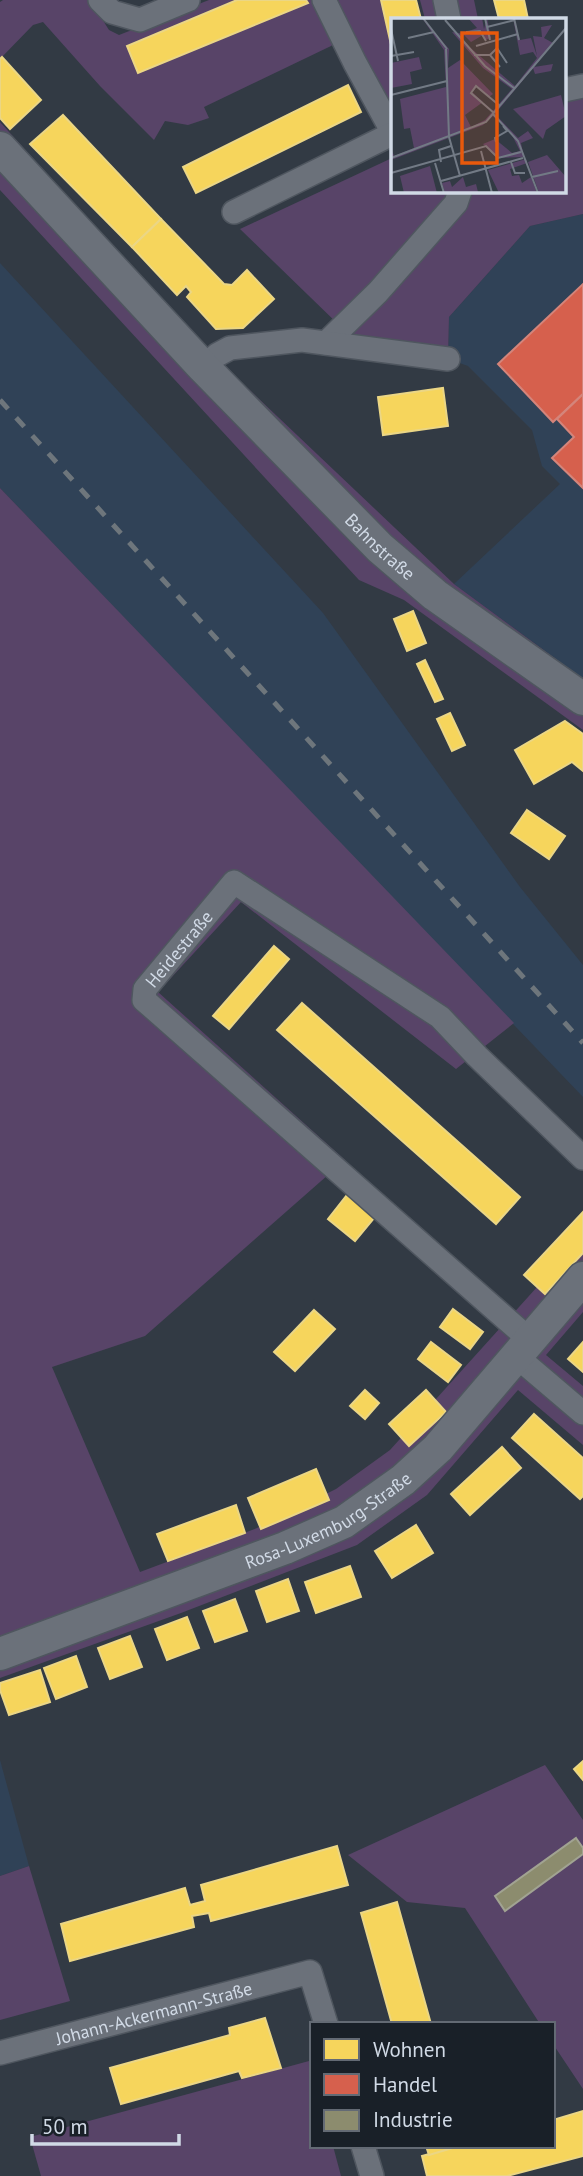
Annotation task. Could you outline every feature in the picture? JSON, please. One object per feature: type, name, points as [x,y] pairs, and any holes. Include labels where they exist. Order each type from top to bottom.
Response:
[{"type":"street","points":[[100,0],[111,12],[139,20],[188,0]]},
{"type":"street","points":[[324,0],[391,131]]},
{"type":"street","points":[[445,0],[449,18]]},
{"type":"street","points":[[234,212],[391,134]]},
{"type":"street","name":"Bahnstraße","points":[[0,148],[204,367],[380,548],[435,595],[583,699]]},
{"type":"street","points":[[326,343],[379,292],[456,203],[460,192]]},
{"type":"street","points":[[204,367],[229,348],[302,340],[448,359]]},
{"type":"street","name":"Heidestraße","points":[[523,1348],[144,999],[145,989],[234,882],[440,1017],[583,1158]]},
{"type":"street","name":"Rosa-Luxemburg-Straße","points":[[0,1654],[285,1548],[344,1522],[403,1480],[438,1448],[583,1278]]},
{"type":"street","points":[[523,1348],[583,1413]]},
{"type":"street","name":"Johann-Ackermann-Straße","points":[[0,2053],[310,1972],[325,2022]]},
{"type":"street","points":[[364,2148],[372,2176]]},
{"type":"shaded area","points":[[90,0],[109,30],[119,35],[209,0],[320,0],[338,40],[331,46],[204,107],[209,118],[188,125],[165,121],[154,140],[100,86],[43,22],[33,25],[0,59],[0,2]]},
{"type":"shaded area","points":[[338,0],[381,0],[391,45],[390,116]]},
{"type":"shaded area","points":[[420,0],[474,0],[478,18],[425,18]]},
{"type":"shaded area","points":[[583,98],[583,214],[530,226],[449,317],[448,359],[326,343],[341,327],[240,229],[391,158],[391,192],[566,192],[566,102]]},
{"type":"shaded area","points":[[0,122],[199,342],[454,584],[583,679],[583,730],[404,600],[359,580],[0,190]]},
{"type":"shaded area","points":[[583,214],[583,679],[454,584],[560,484],[542,466],[532,430],[468,366],[448,359],[449,317],[530,226]]},
{"type":"shaded area","points":[[0,263],[323,613],[520,887],[583,965],[583,1097],[0,488]]},
{"type":"shaded area","points":[[0,488],[514,1023],[456,1069],[241,902],[158,992],[345,1160],[145,1336],[52,1367],[140,1572],[257,1528],[336,1489],[390,1450],[583,1236],[583,1312],[546,1355],[583,1386],[583,1445],[518,1390],[427,1495],[357,1545],[181,1613],[0,1678]]},
{"type":"shaded area","points":[[0,1760],[29,1866],[0,1876]]},
{"type":"shaded area","points":[[545,1765],[583,1820],[583,2089],[555,2047],[555,2022],[539,2022],[465,1908],[407,1902],[348,1855]]},
{"type":"shaded area","points":[[29,1866],[70,2001],[0,2020],[0,1876]]},
{"type":"shaded area","points":[[309,2061],[310,2148],[334,2148],[341,2176],[41,2176],[30,2137]]},
{"type":"building: Wohnen","points":[[237,0],[306,0],[308,3],[138,73],[127,46]]},
{"type":"building: Wohnen","points":[[381,0],[416,0],[421,18],[391,18],[391,45]]},
{"type":"building: Wohnen","points":[[494,0],[524,0],[528,18],[499,18]]},
{"type":"building: Wohnen","points":[[2,57],[41,100],[10,129],[0,118]]},
{"type":"building: Wohnen","points":[[348,85],[361,112],[196,193],[183,167]]},
{"type":"building: Wohnen","points":[[63,115],[161,219],[132,247],[30,144]]},
{"type":"building: Wohnen","points":[[161,219],[224,284],[232,285],[247,270],[274,299],[243,328],[216,329],[187,297],[191,292],[186,286],[177,295],[132,247]]},
{"type":"building: Wohnen","points":[[443,388],[448,426],[383,435],[378,397]]},
{"type":"building: Wohnen","points":[[413,611],[426,643],[407,651],[394,619]]},
{"type":"building: Wohnen","points":[[425,660],[443,699],[435,702],[417,664]]},
{"type":"building: Wohnen","points":[[450,713],[465,745],[452,751],[437,719]]},
{"type":"building: Wohnen","points":[[565,721],[583,734],[583,771],[572,762],[534,784],[515,750]]},
{"type":"building: Wohnen","points":[[527,810],[565,836],[549,859],[511,833]]},
{"type":"building: Wohnen","points":[[274,946],[289,959],[229,1029],[213,1016]]},
{"type":"building: Wohnen","points":[[302,1003],[520,1197],[496,1224],[277,1030]]},
{"type":"building: Wohnen","points":[[347,1195],[375,1217],[355,1241],[328,1219]]},
{"type":"building: Wohnen","points":[[583,1212],[583,1253],[545,1294],[524,1275]]},
{"type":"building: Wohnen","points":[[453,1309],[483,1332],[470,1349],[440,1327]]},
{"type":"building: Wohnen","points":[[314,1310],[335,1329],[295,1371],[274,1352]]},
{"type":"building: Wohnen","points":[[431,1342],[461,1365],[448,1382],[418,1359]]},
{"type":"building: Wohnen","points":[[583,1342],[583,1372],[568,1359]]},
{"type":"building: Wohnen","points":[[365,1390],[379,1403],[365,1419],[350,1406]]},
{"type":"building: Wohnen","points":[[426,1390],[446,1412],[409,1446],[389,1424]]},
{"type":"building: Wohnen","points":[[534,1414],[583,1458],[583,1496],[580,1499],[512,1438]]},
{"type":"building: Wohnen","points":[[502,1447],[521,1468],[470,1515],[451,1494]]},
{"type":"building: Wohnen","points":[[316,1469],[329,1500],[261,1529],[248,1498]]},
{"type":"building: Wohnen","points":[[236,1505],[245,1533],[168,1561],[157,1534]]},
{"type":"building: Wohnen","points":[[416,1525],[433,1553],[392,1578],[375,1551]]},
{"type":"building: Wohnen","points":[[350,1566],[361,1597],[316,1613],[305,1582]]},
{"type":"building: Wohnen","points":[[288,1579],[299,1611],[267,1622],[256,1591]]},
{"type":"building: Wohnen","points":[[235,1599],[247,1631],[215,1642],[203,1611]]},
{"type":"building: Wohnen","points":[[187,1617],[199,1648],[167,1660],[155,1629]]},
{"type":"building: Wohnen","points":[[130,1636],[142,1667],[110,1679],[98,1648]]},
{"type":"building: Wohnen","points":[[76,1656],[87,1687],[56,1699],[44,1668]]},
{"type":"building: Wohnen","points":[[40,1670],[50,1702],[9,1715],[0,1683]]},
{"type":"building: Wohnen","points":[[583,1761],[583,1780],[574,1769]]},
{"type":"building: Wohnen","points":[[337,1846],[348,1885],[211,1921],[209,1913],[192,1916],[194,1927],[70,1961],[61,1924],[185,1888],[190,1905],[205,1901],[201,1885]]},
{"type":"building: Wohnen","points":[[397,1902],[430,2022],[391,2022],[361,1913]]},
{"type":"building: Wohnen","points":[[265,2018],[281,2068],[242,2078],[239,2071],[121,2104],[110,2068],[230,2035],[229,2028]]},
{"type":"building: Wohnen","points":[[583,2111],[583,2156],[507,2176],[427,2176],[422,2156],[452,2148],[555,2148],[555,2119]]},
{"type":"building: Wohnen","points":[[427,2148],[452,2148],[429,2155]]},
{"type":"building: Handel","points":[[583,284],[583,394],[553,422],[498,364]]},
{"type":"building: Handel","points":[[583,394],[583,488],[552,458],[574,437],[557,419]]},
{"type":"building: Industrie","points":[[576,1838],[583,1848],[583,1854],[505,1911],[495,1896]]},
{"type":"railway","points":[[0,400],[583,1043]]}]
